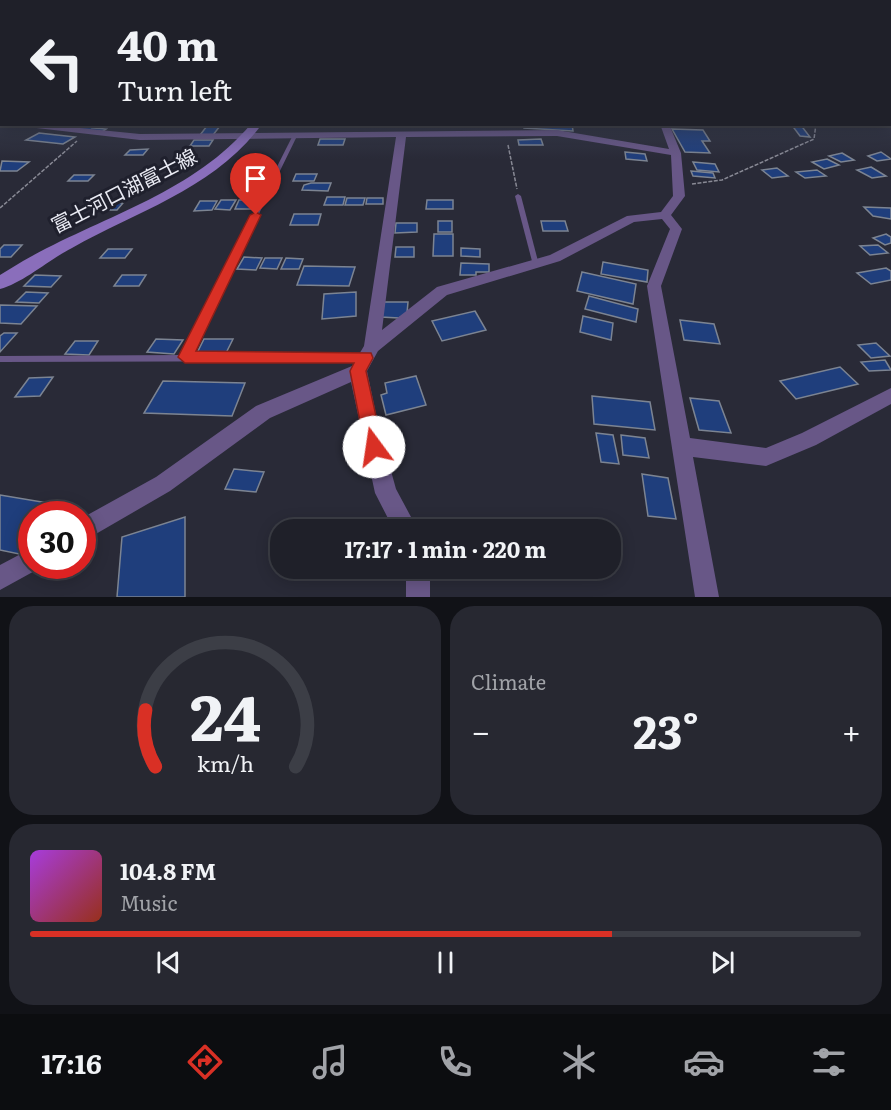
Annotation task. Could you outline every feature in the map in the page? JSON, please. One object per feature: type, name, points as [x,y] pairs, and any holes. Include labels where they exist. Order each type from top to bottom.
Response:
[{"type":"main road","name":"富士河口湖富士線","points":[[0,283],[80,237],[154,203],[196,180],[223,161],[254,129]]},
{"type":"street","points":[[0,134],[21,126]]},
{"type":"street","points":[[31,126],[87,134],[140,138],[254,129],[296,134],[557,133],[676,153]]},
{"type":"street","points":[[584,126],[588,140]]},
{"type":"street","points":[[96,523],[164,484],[263,412],[365,358],[442,291],[555,258],[600,232],[631,219],[664,215],[679,196],[676,153],[665,126]]},
{"type":"street","points":[[401,519],[386,493],[368,424],[365,358],[402,133]]},
{"type":"street","points":[[664,215],[676,229],[654,286],[707,597]]},
{"type":"street","points":[[681,446],[766,457],[809,439],[891,395]]},
{"type":"street","points":[[0,578],[18,568]]},
{"type":"street","points":[[418,579],[418,597]]},
{"type":"lane","points":[[185,357],[296,134]]},
{"type":"lane","points":[[518,196],[536,265]]},
{"type":"lane","points":[[0,359],[365,358]]},
{"type":"path","points":[[677,186],[722,180],[755,163],[775,157],[814,139],[816,126]]},
{"type":"path","points":[[506,133],[518,196]]},
{"type":"path","points":[[0,208],[87,134]]},
{"type":"building","points":[[71,126],[96,126],[93,128],[106,129],[100,133],[66,129]]},
{"type":"building","points":[[207,126],[220,126],[213,135],[200,135]]},
{"type":"building","points":[[524,126],[572,126],[573,131],[524,128]]},
{"type":"building","points":[[792,126],[802,126],[810,137],[800,136]]},
{"type":"building","points":[[672,129],[703,130],[710,141],[702,141],[710,153],[685,152]]},
{"type":"building","points":[[39,133],[75,137],[63,144],[26,140]]},
{"type":"building","points":[[320,139],[345,139],[343,145],[318,145]]},
{"type":"building","points":[[541,139],[543,145],[519,145],[518,140]]},
{"type":"building","points":[[194,140],[213,140],[209,146],[190,146]]},
{"type":"building","points":[[148,149],[143,155],[125,155],[130,150]]},
{"type":"building","points":[[625,152],[645,154],[647,161],[626,159]]},
{"type":"building","points":[[881,152],[891,159],[877,161],[868,156]]},
{"type":"building","points":[[842,153],[854,160],[841,162],[829,156]]},
{"type":"building","points":[[827,159],[839,165],[824,169],[812,162]]},
{"type":"building","points":[[2,161],[29,162],[17,171],[0,171]]},
{"type":"building","points":[[693,162],[715,164],[719,172],[697,170]]},
{"type":"building","points":[[871,167],[886,176],[872,178],[857,170]]},
{"type":"building","points":[[777,168],[788,176],[772,178],[762,170]]},
{"type":"building","points":[[817,170],[826,176],[805,178],[796,172]]},
{"type":"building","points":[[691,171],[713,173],[715,178],[693,176]]},
{"type":"building","points":[[296,174],[317,174],[314,181],[293,181]]},
{"type":"building","points":[[74,175],[94,175],[88,181],[68,181]]},
{"type":"building","points":[[331,183],[328,191],[302,190],[304,185]]},
{"type":"building","points":[[327,197],[345,197],[343,205],[324,205]]},
{"type":"building","points":[[347,198],[365,198],[363,205],[345,205]]},
{"type":"building","points":[[367,198],[383,198],[383,204],[366,204]]},
{"type":"building","points":[[221,200],[236,200],[230,210],[215,209]]},
{"type":"building","points":[[239,200],[255,200],[251,209],[235,209]]},
{"type":"building","points":[[427,200],[453,200],[453,209],[426,209]]},
{"type":"building","points":[[200,201],[217,201],[212,210],[194,211]]},
{"type":"building","points":[[100,202],[123,203],[117,210],[93,210]]},
{"type":"building","points":[[864,207],[891,208],[891,219],[873,216]]},
{"type":"building","points":[[294,214],[321,214],[318,225],[290,225]]},
{"type":"building","points":[[438,221],[452,221],[452,232],[438,232]]},
{"type":"building","points":[[541,221],[565,221],[568,231],[543,231]]},
{"type":"building","points":[[396,223],[417,223],[417,232],[395,233]]},
{"type":"building","points":[[434,234],[453,234],[453,256],[433,256]]},
{"type":"building","points":[[886,234],[891,237],[891,243],[885,245],[873,238]]},
{"type":"building","points":[[4,245],[22,245],[11,257],[0,257],[0,249]]},
{"type":"building","points":[[878,245],[888,253],[870,255],[860,246]]},
{"type":"building","points":[[396,247],[414,247],[414,257],[395,257]]},
{"type":"building","points":[[461,248],[480,249],[480,257],[461,256]]},
{"type":"building","points":[[108,249],[132,249],[125,258],[100,258]]},
{"type":"building","points":[[244,257],[262,258],[256,270],[237,269]]},
{"type":"building","points":[[265,258],[282,258],[277,269],[260,268]]},
{"type":"building","points":[[286,258],[303,259],[299,269],[281,269]]},
{"type":"building","points":[[603,262],[648,270],[647,282],[601,274]]},
{"type":"building","points":[[461,263],[489,264],[489,272],[460,275]]},
{"type":"building","points":[[304,266],[355,267],[349,286],[297,285]]},
{"type":"building","points":[[886,268],[891,271],[891,280],[871,284],[857,273]]},
{"type":"building","points":[[582,272],[636,284],[633,304],[577,291]]},
{"type":"building","points":[[35,275],[61,276],[51,287],[24,286]]},
{"type":"building","points":[[122,275],[146,275],[139,286],[114,286]]},
{"type":"building","points":[[26,292],[48,293],[39,303],[16,302]]},
{"type":"building","points":[[356,292],[356,316],[322,319],[324,294]]},
{"type":"building","points":[[589,296],[638,309],[636,322],[585,309]]},
{"type":"building","points":[[384,302],[408,302],[407,313],[399,318],[381,317]]},
{"type":"building","points":[[0,305],[37,306],[21,324],[0,323]]},
{"type":"building","points":[[475,311],[486,330],[442,341],[432,321]]},
{"type":"building","points":[[583,316],[613,323],[611,340],[580,332]]},
{"type":"building","points":[[680,320],[714,324],[720,344],[684,340]]},
{"type":"building","points":[[4,333],[17,333],[0,352],[0,336]]},
{"type":"building","points":[[156,339],[183,340],[174,354],[147,352]]},
{"type":"building","points":[[204,339],[233,339],[226,353],[197,353]]},
{"type":"building","points":[[75,341],[98,341],[89,355],[65,354]]},
{"type":"building","points":[[876,343],[890,356],[871,358],[858,345]]},
{"type":"building","points":[[885,360],[891,370],[869,371],[861,362]]},
{"type":"building","points":[[840,367],[858,384],[796,399],[780,381]]},
{"type":"building","points":[[416,376],[426,405],[386,415],[381,395],[387,393],[385,383]]},
{"type":"building","points":[[53,377],[40,396],[15,397],[29,378]]},
{"type":"building","points":[[163,381],[245,383],[232,416],[144,413]]},
{"type":"building","points":[[592,396],[650,402],[655,430],[594,424]]},
{"type":"building","points":[[690,398],[719,401],[731,433],[699,430]]},
{"type":"building","points":[[596,433],[613,435],[619,464],[601,462]]},
{"type":"building","points":[[621,435],[645,438],[649,458],[623,455]]},
{"type":"building","points":[[234,469],[264,472],[256,492],[225,489]]},
{"type":"building","points":[[642,474],[668,478],[676,519],[648,516]]},
{"type":"building","points":[[0,495],[36,501],[18,501],[18,554],[0,550]]},
{"type":"building","points":[[185,517],[185,597],[117,597],[122,537]]},
{"type":"route","points":[[256,215],[185,357],[348,356],[365,358],[358,371],[374,447]]}]
